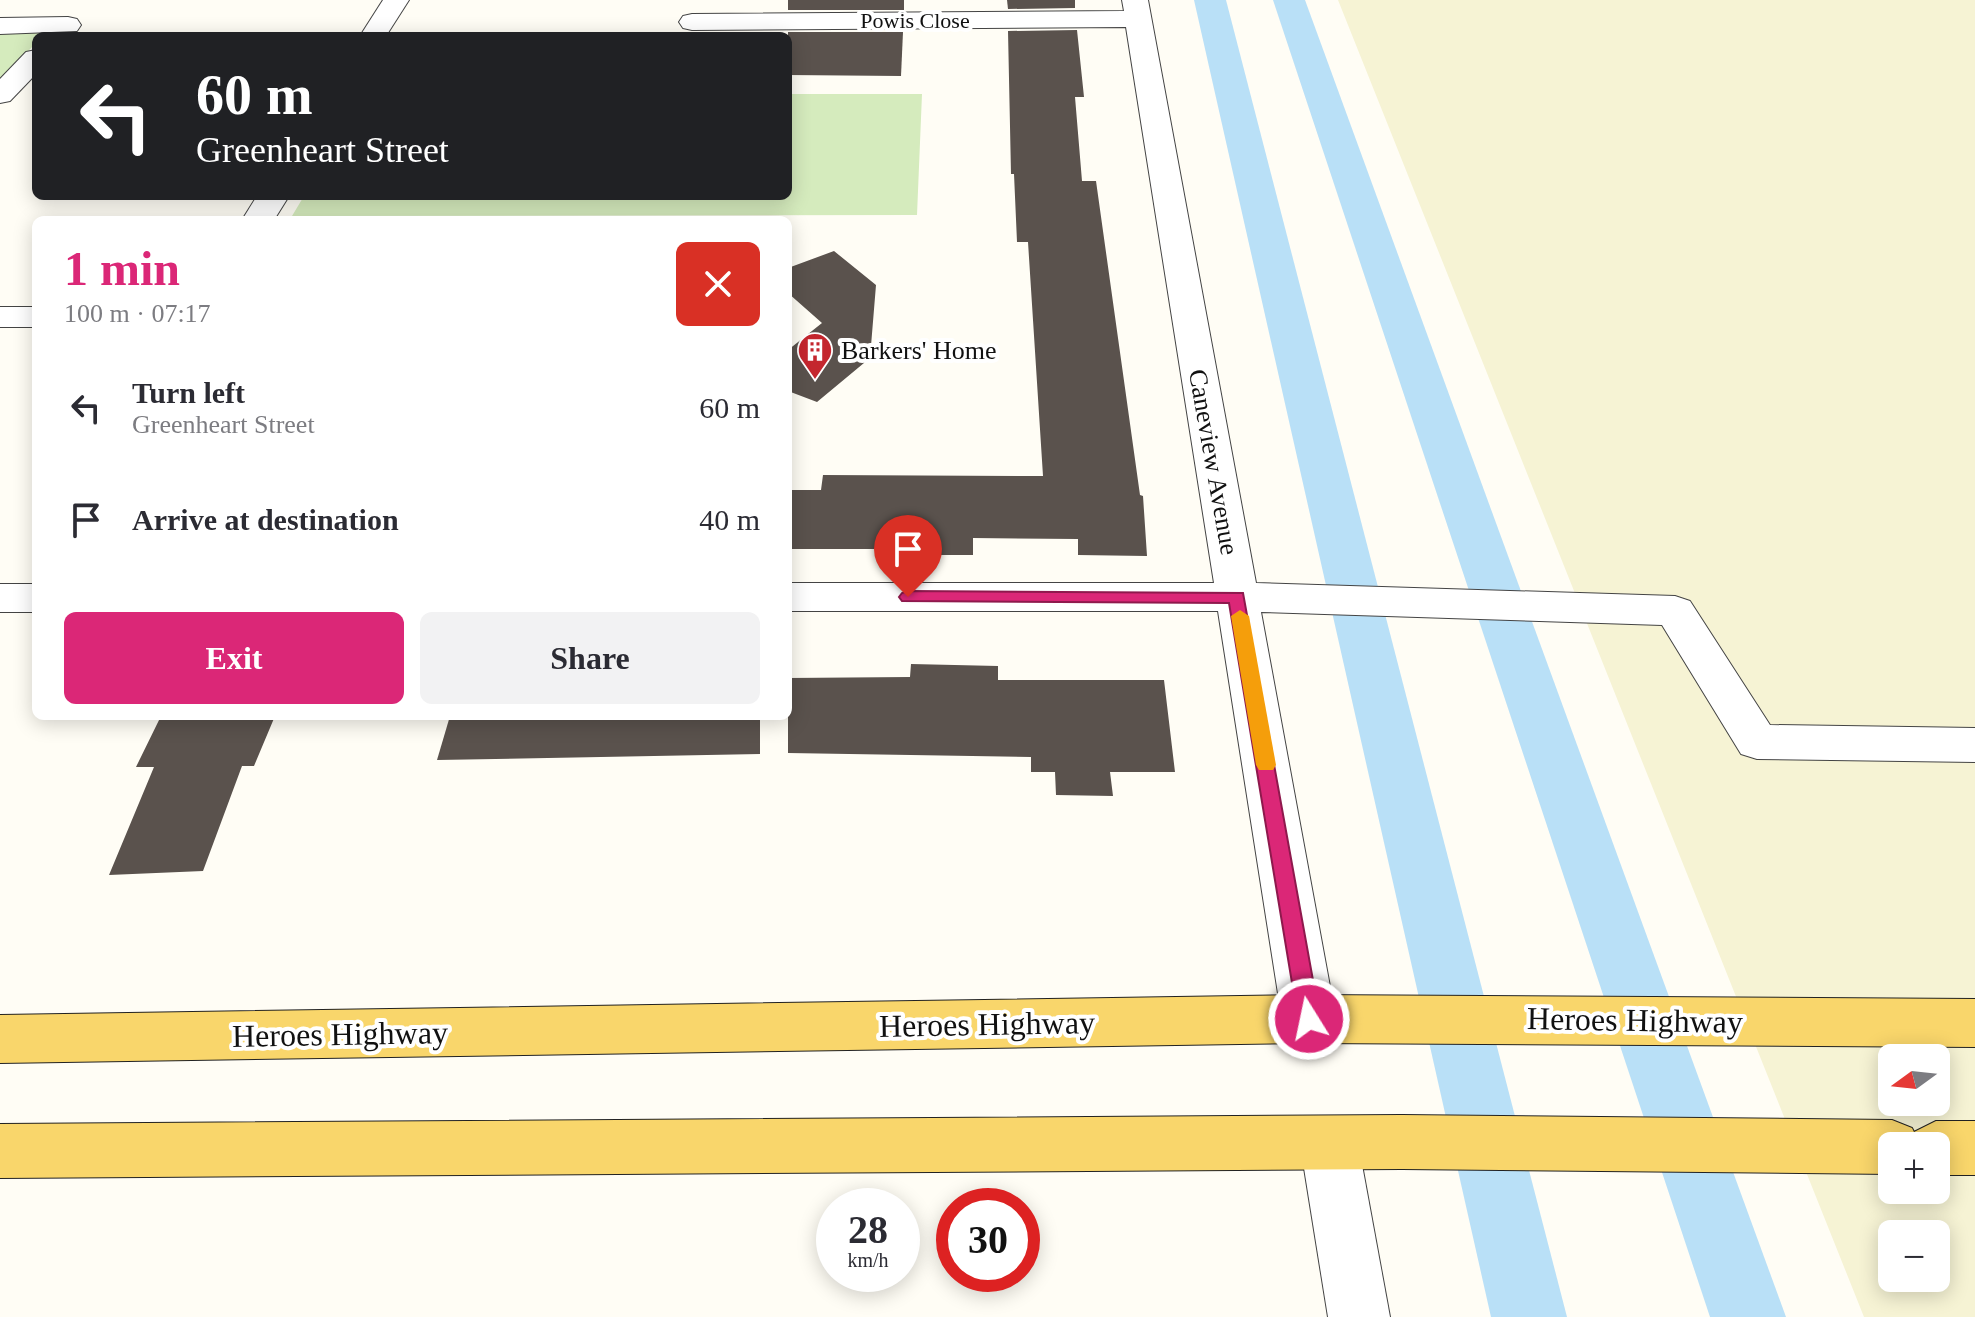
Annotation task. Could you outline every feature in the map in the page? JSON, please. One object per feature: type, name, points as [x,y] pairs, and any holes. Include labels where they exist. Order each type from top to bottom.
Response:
[{"type":"main road","name":"Heroes Highway","points":[[0,1039],[1389,1018],[1975,1023]]},
{"type":"main road","points":[[0,1151],[1402,1142],[1865,1147]]},
{"type":"main road","points":[[1950,1148],[1975,1148]]},
{"type":"street","points":[[376,32],[396,0]]},
{"type":"street","name":"Powis Close","points":[[692,22],[1137,9]]},
{"type":"street","name":"Caneview Avenue","points":[[1137,9],[1309,1019]]},
{"type":"street","points":[[0,26],[62,30]]},
{"type":"street","points":[[0,95],[32,62]]},
{"type":"street","points":[[0,317],[32,317]]},
{"type":"street","points":[[792,597],[1237,597],[1675,611],[1757,742],[1975,745]]},
{"type":"street","points":[[1329,1143],[1359,1317]]},
{"type":"shaded area","points":[[1338,0],[1975,0],[1975,1317],[1864,1317]]},
{"type":"green space","points":[[49,30],[32,32],[32,47],[0,80],[0,31]]},
{"type":"green space","points":[[792,94],[922,94],[917,215],[292,216],[302,200],[792,200]]},
{"type":"building","points":[[788,0],[904,0],[904,10],[788,10]]},
{"type":"building","points":[[1007,0],[1075,0],[1075,8],[1008,9]]},
{"type":"building","points":[[1077,30],[1084,97],[1075,97],[1082,181],[1096,181],[1140,495],[1143,496],[1147,556],[1078,555],[1078,539],[973,538],[973,555],[901,555],[901,549],[792,549],[792,490],[821,490],[823,475],[1043,476],[1028,242],[1017,242],[1014,174],[1011,174],[1008,31]]},
{"type":"building","points":[[792,32],[903,32],[901,76],[792,75]]},
{"type":"building","points":[[834,251],[876,285],[870,358],[817,402],[792,393],[792,347],[822,323],[792,297],[792,267]]},
{"type":"building","points":[[911,664],[998,666],[998,680],[1164,680],[1175,772],[1110,772],[1113,796],[1056,795],[1055,772],[1031,772],[1031,757],[788,753],[792,678],[910,677]]},
{"type":"building","points":[[159,720],[273,720],[254,766],[242,766],[203,871],[109,875],[154,767],[136,767]]},
{"type":"building","points":[[449,720],[760,720],[760,754],[437,760]]},
{"type":"waterway","points":[[1210,0],[1529,1317]]},
{"type":"waterway","points":[[1289,0],[1748,1317]]},
{"type":"slow traffic","points":[[1240,616],[1266,765]]},
{"type":"place","name":"Barkers' Home","points":[[815,381]]},
{"type":"route","points":[[908,597],[1237,597],[1309,1019]]}]
